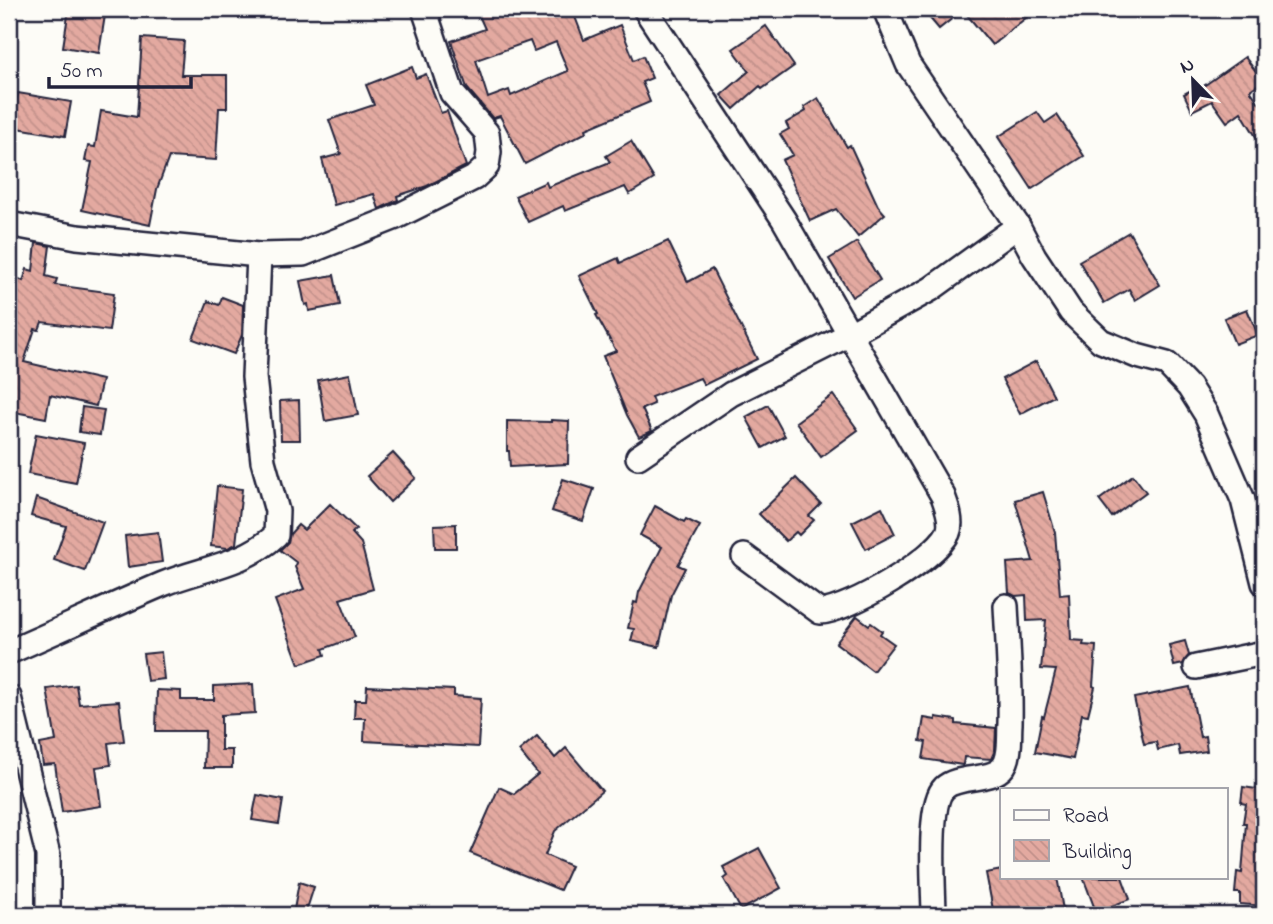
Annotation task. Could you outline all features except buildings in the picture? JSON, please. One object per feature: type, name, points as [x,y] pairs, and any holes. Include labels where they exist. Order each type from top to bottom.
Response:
[{"type":"street","points":[[9,223],[78,237],[259,255],[303,254],[385,222],[474,178],[487,166],[487,133],[452,93],[424,9]]},
{"type":"street","points":[[645,9],[784,219],[943,496],[949,512],[949,531],[937,548],[906,571],[855,602],[831,611],[820,612],[744,556]]},
{"type":"street","points":[[885,9],[908,64],[1018,226],[1034,256],[1071,312],[1101,341],[1137,356],[1167,364],[1189,387],[1206,414],[1258,533],[1264,583]]},
{"type":"street","points":[[638,457],[731,394],[850,334],[931,289],[1018,226]]},
{"type":"street","points":[[9,652],[165,584],[244,558],[275,535],[276,512],[263,461],[254,377],[259,255]]},
{"type":"street","points":[[934,915],[932,847],[937,800],[942,789],[951,782],[999,771],[1005,765],[1009,753],[1011,689],[1006,606]]},
{"type":"street","points":[[1196,667],[1264,653]]},
{"type":"street","points":[[9,697],[48,855],[48,915]]}]
